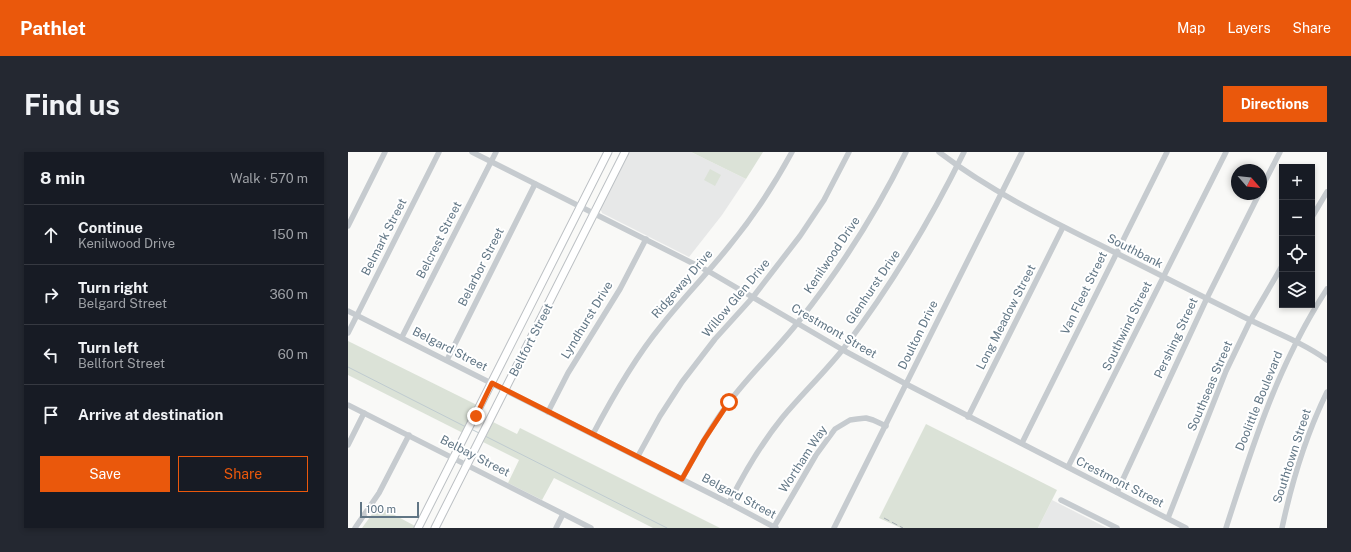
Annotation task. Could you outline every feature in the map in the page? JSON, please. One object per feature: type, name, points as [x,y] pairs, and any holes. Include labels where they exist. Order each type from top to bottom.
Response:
[{"type":"main road","name":"Bellfort Street","points":[[419,526],[608,152]]},
{"type":"main road","name":"Bellfort Street","points":[[435,528],[626,152]]},
{"type":"main road","points":[[419,526],[427,528]]},
{"type":"street","points":[[348,226],[385,152]]},
{"type":"street","name":"Belmark Street","points":[[348,333],[439,152]]},
{"type":"street","name":"Crestmont Street","points":[[472,152],[708,271],[798,322],[843,350],[930,397],[1186,528]]},
{"type":"street","name":"Belcrest Street","points":[[402,338],[496,152]]},
{"type":"street","name":"Ridgeway Drive","points":[[593,434],[619,386],[638,358],[675,308],[708,271],[755,213],[780,175],[792,152]]},
{"type":"street","name":"Willow Glen Drive","points":[[638,456],[660,416],[682,382],[715,339],[753,297],[800,236],[824,200],[850,152]]},
{"type":"street","name":"Kenilwood Drive","points":[[682,479],[704,440],[729,402],[759,365],[798,322],[838,269],[867,225],[906,152]]},
{"type":"street","name":"Southbank","points":[[939,152],[957,166],[1001,194],[1063,227],[1207,298],[1250,321],[1296,342],[1327,360]]},
{"type":"street","name":"Glenhurst Drive","points":[[729,503],[750,464],[771,433],[794,404],[843,350],[888,287],[934,211],[964,152]]},
{"type":"street","name":"Doulton Drive","points":[[834,528],[1022,152]]},
{"type":"street","name":"Van Fleet Street","points":[[1022,443],[1167,152]]},
{"type":"street","name":"Southwind Street","points":[[1068,467],[1226,152]]},
{"type":"street","points":[[1267,177],[1280,152]]},
{"type":"street","name":"Belarbor Street","points":[[447,360],[535,184]]},
{"type":"street","points":[[1315,212],[1327,192]]},
{"type":"street","name":"Pershing Street","points":[[1117,492],[1207,298],[1256,200]]},
{"type":"street","name":"Long Meadow Street","points":[[968,416],[1063,227]]},
{"type":"street","name":"Lyndhurst Drive","points":[[548,412],[568,373],[623,283],[646,240]]},
{"type":"street","name":"Southseas Street","points":[[1168,518],[1226,371],[1250,321],[1279,271]]},
{"type":"street","name":"Doolittle Boulevard","points":[[1226,528],[1261,421],[1276,383],[1296,342],[1327,289]]},
{"type":"street","name":"Belgard Street","points":[[348,311],[638,456],[775,527]]},
{"type":"street","name":"Southtown Street","points":[[1282,528],[1298,464],[1327,392]]},
{"type":"street","name":"Belbay Street","points":[[348,405],[591,528]]},
{"type":"street","points":[[348,444],[364,413]]},
{"type":"street","name":"Wortham Way","points":[[775,527],[816,455],[834,429],[850,420],[866,418],[886,426]]},
{"type":"street","points":[[355,528],[379,493],[409,435]]},
{"type":"street","points":[[1061,500],[1117,528]]},
{"type":"street","points":[[556,528],[563,514]]},
{"type":"shaded area","points":[[628,152],[691,152],[746,179],[722,215],[689,257],[602,213],[600,208]]},
{"type":"shaded area","points":[[691,152],[763,152],[746,179]]},
{"type":"shaded area","points":[[710,169],[721,175],[715,186],[704,180]]},
{"type":"shaded area","points":[[348,341],[477,405],[463,433],[348,375]]},
{"type":"shaded area","points":[[493,422],[517,434],[520,428],[720,528],[653,528],[554,478],[542,500],[508,483],[519,460],[483,442]]},
{"type":"shaded area","points":[[926,424],[1057,490],[1038,528],[901,528],[879,518]]},
{"type":"shaded area","points":[[1052,500],[1107,528],[1038,528]]},
{"type":"shaded area","points":[[378,506],[415,526],[414,528],[362,528]]},
{"type":"waterway","points":[[348,367],[466,427]]},
{"type":"waterway","points":[[471,429],[479,433]]},
{"type":"waterway","points":[[485,436],[667,528]]},
{"type":"railway","points":[[884,518],[903,528]]},
{"type":"route","points":[[476,416],[492,383],[682,479],[704,440],[729,402]]}]
